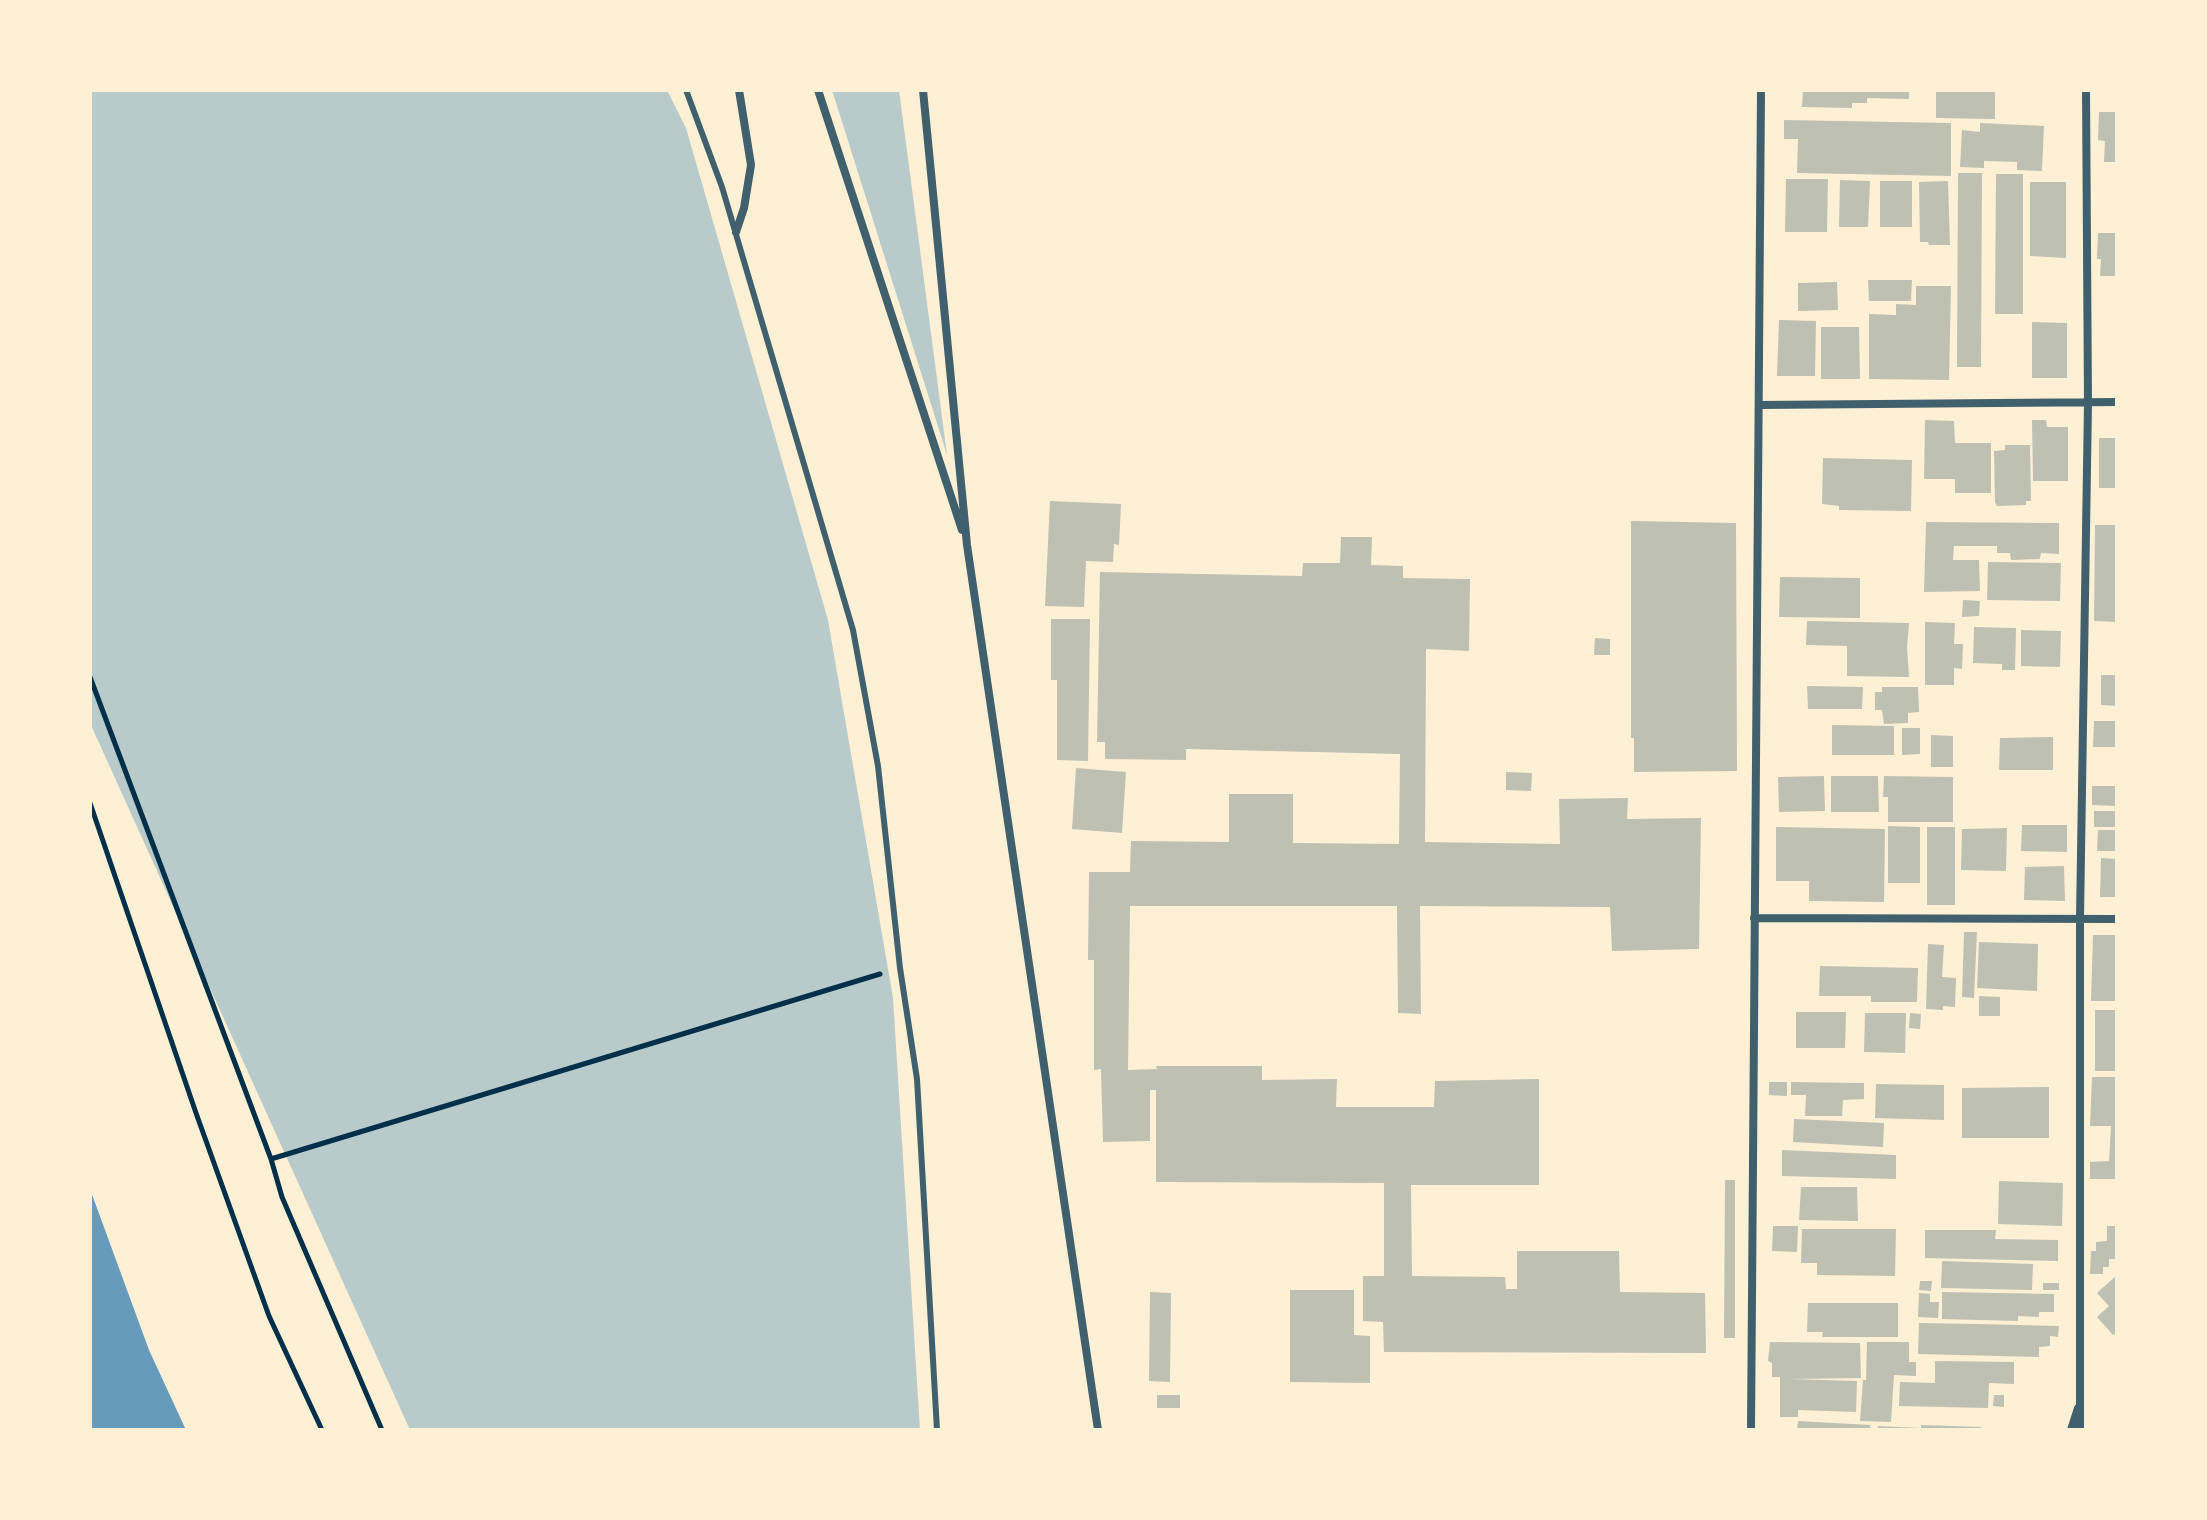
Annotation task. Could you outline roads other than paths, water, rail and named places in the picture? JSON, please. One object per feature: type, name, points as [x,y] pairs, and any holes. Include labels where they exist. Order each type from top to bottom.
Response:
[{"type":"street","points":[[736,232],[744,208],[751,165],[739,90]]},
{"type":"street","points":[[818,90],[967,545]]},
{"type":"street","points":[[923,90],[967,545],[1098,1430]]},
{"type":"street","points":[[1751,1430],[1761,90]]},
{"type":"street","points":[[2080,1430],[2080,918],[2088,403],[2086,90]]},
{"type":"street","points":[[1759,405],[2117,402]]},
{"type":"street","points":[[1754,918],[2117,919]]},
{"type":"street","points":[[2071,1430],[2079,1403]]},
{"type":"lane","points":[[686,90],[736,232],[853,630],[878,766],[900,968],[917,1079],[937,1430]]},
{"type":"water","points":[[90,1189],[149,1350],[186,1430],[90,1430]]}]
